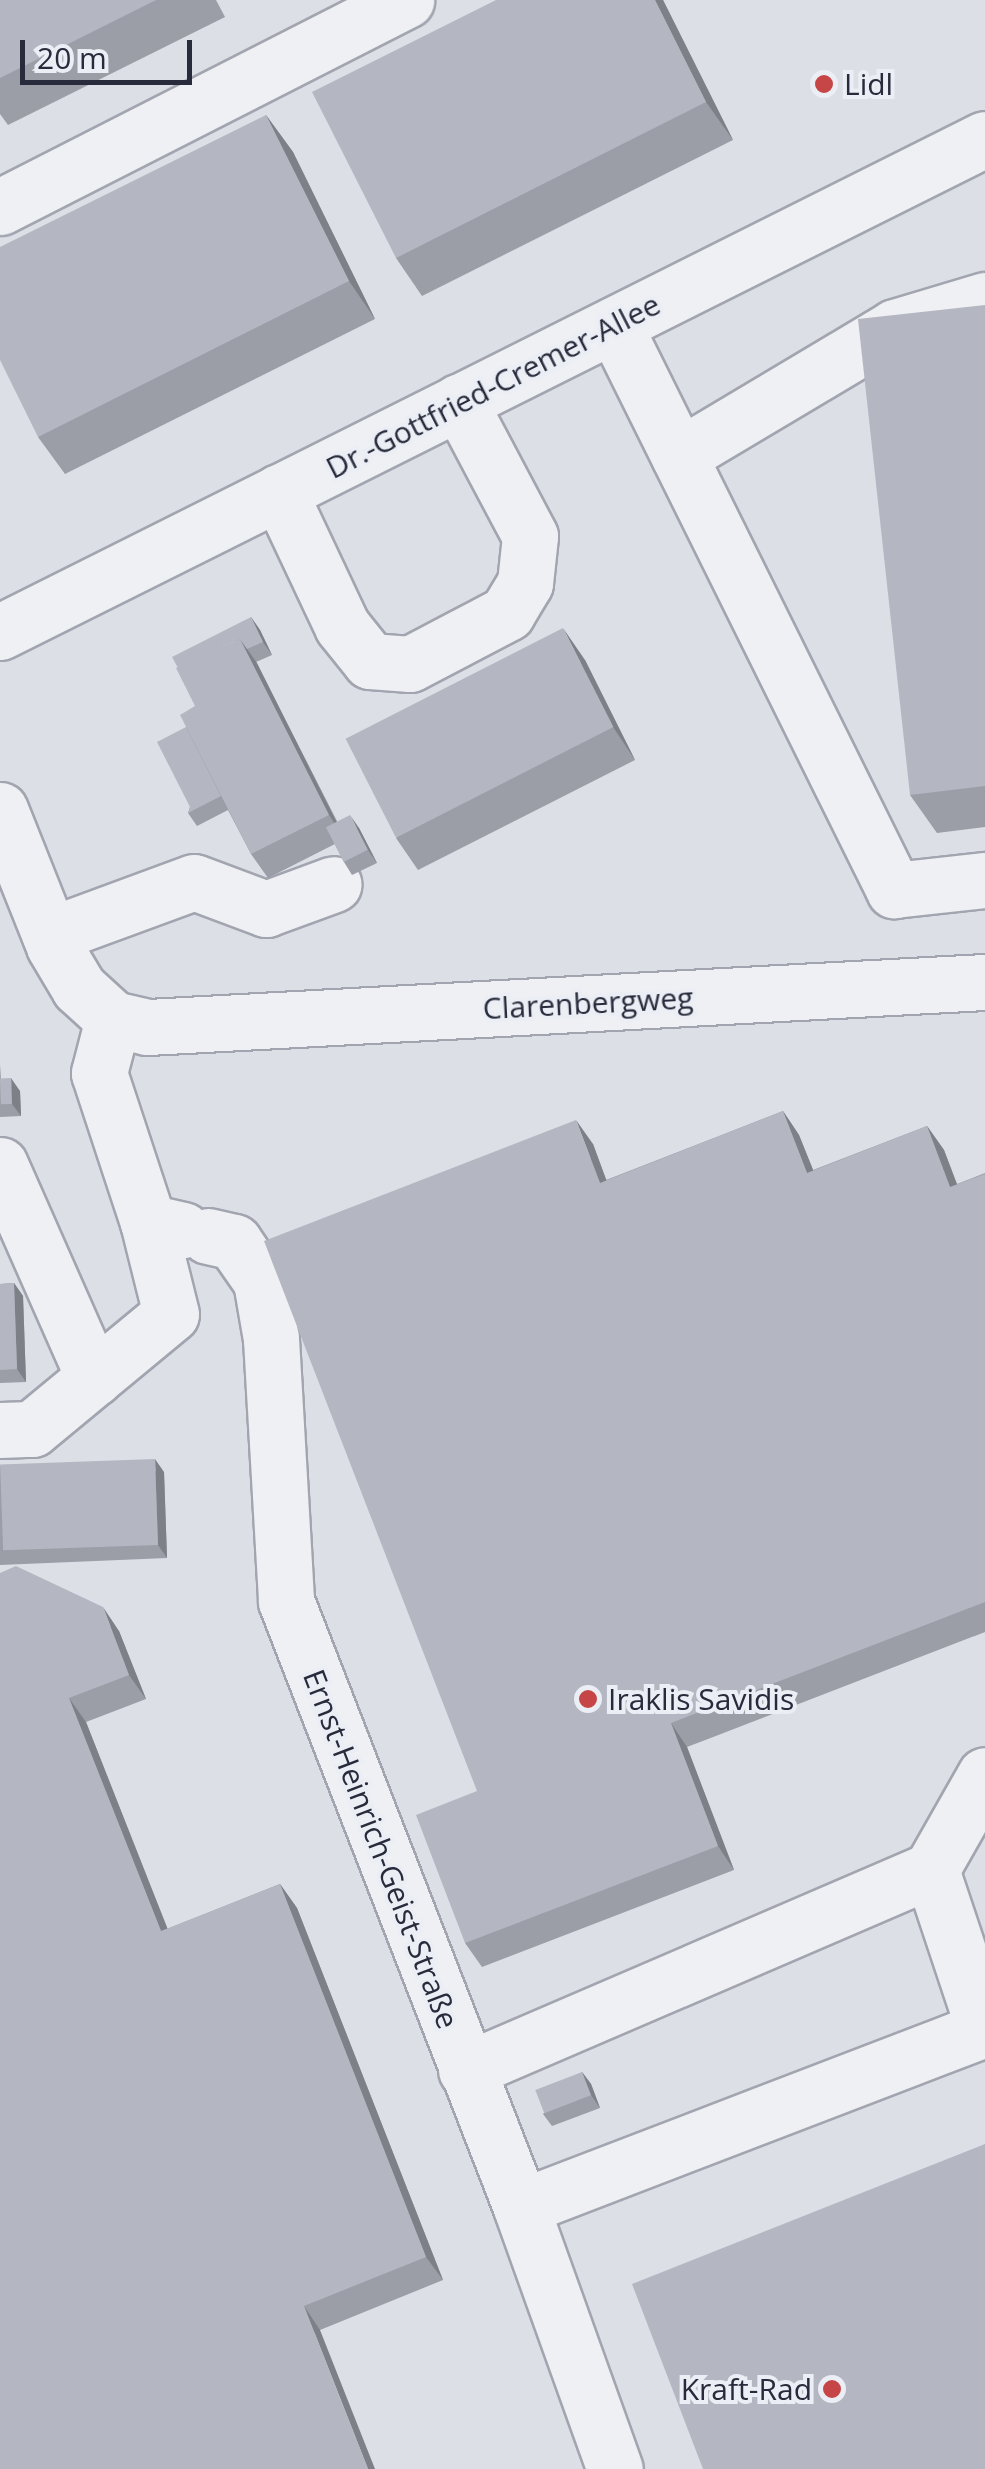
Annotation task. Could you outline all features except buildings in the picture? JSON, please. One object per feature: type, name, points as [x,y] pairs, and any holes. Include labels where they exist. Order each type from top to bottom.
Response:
[{"type":"street","points":[[0,207],[406,0]]},
{"type":"street","name":"Dr.-Gottfried-Cremer-Allee","points":[[0,632],[985,139]]},
{"type":"street","points":[[679,456],[895,327],[985,300]]},
{"type":"street","points":[[614,325],[894,890],[985,880]]},
{"type":"street","points":[[279,492],[342,626],[370,662],[410,664],[508,613],[526,583],[530,536],[460,402]]},
{"type":"street","points":[[0,810],[50,935],[79,988],[112,1019],[99,1073],[180,1230],[171,1314],[32,1429],[0,1430]]},
{"type":"street","points":[[50,935],[194,882],[266,910],[334,884]]},
{"type":"street","name":"Clarenbergweg","points":[[112,1019],[148,1027],[985,982]]},
{"type":"street","points":[[0,1166],[94,1378]]},
{"type":"street","name":"Ernst-Heinrich-Geist-Straße","points":[[180,1230],[234,1242],[262,1281],[271,1339],[286,1601],[521,2207],[615,2469]]},
{"type":"street","points":[[466,2070],[931,1870],[985,1774]]},
{"type":"street","points":[[521,2207],[984,2029],[931,1870]]},
{"type":"place","name":"Lidl","points":[[824,84]]},
{"type":"place","name":"Iraklis Savidis","points":[[588,1699]]},
{"type":"place","name":"Kraft-Rad","points":[[832,2389]]}]
